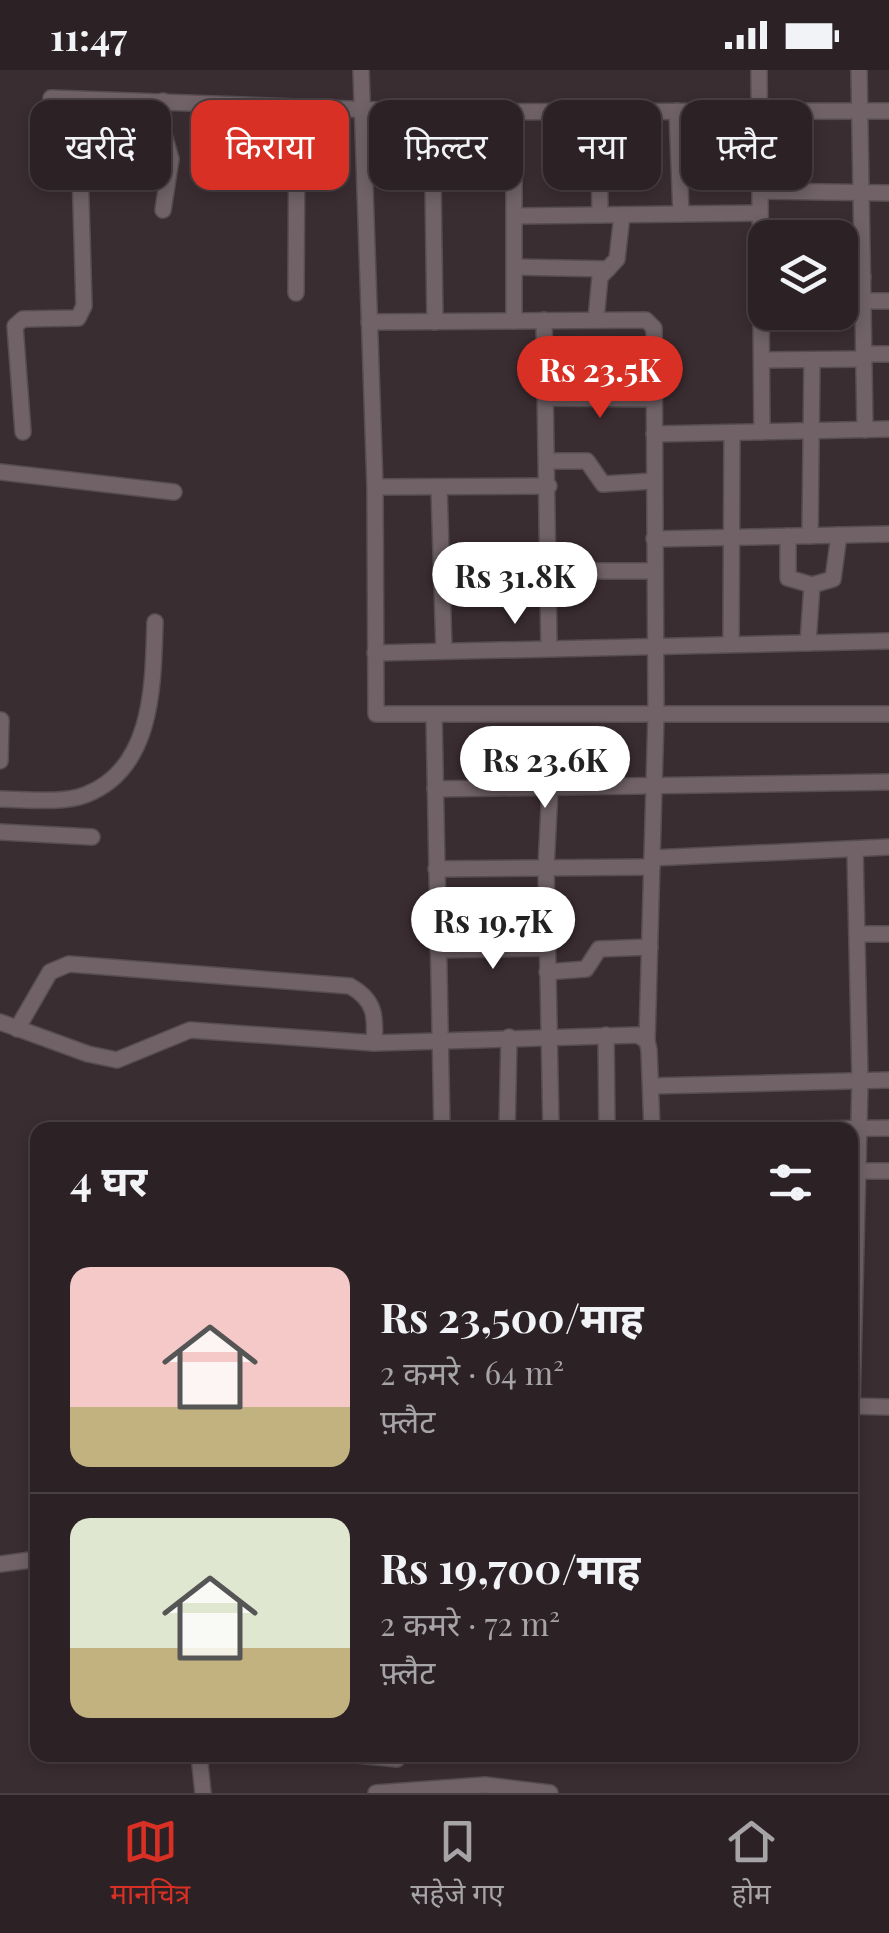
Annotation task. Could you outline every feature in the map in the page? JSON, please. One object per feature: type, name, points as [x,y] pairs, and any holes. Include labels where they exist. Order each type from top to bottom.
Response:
[{"type":"street","points":[[361,70],[375,487],[376,714],[889,714]]},
{"type":"street","points":[[759,70],[759,100]]},
{"type":"street","points":[[858,70],[865,430]]},
{"type":"street","points":[[51,98],[120,100]]},
{"type":"street","points":[[0,317],[66,320],[82,314],[78,99]]},
{"type":"street","points":[[349,110],[369,110]]},
{"type":"street","points":[[661,112],[681,112]]},
{"type":"street","points":[[677,112],[681,214]]},
{"type":"street","points":[[812,112],[889,112]]},
{"type":"street","points":[[164,210],[167,190]]},
{"type":"street","points":[[296,293],[297,190]]},
{"type":"street","points":[[433,190],[435,322]]},
{"type":"street","points":[[514,321],[515,190]]},
{"type":"street","points":[[600,190],[600,215]]},
{"type":"street","points":[[760,220],[760,191],[889,193]]},
{"type":"street","points":[[515,216],[760,213]]},
{"type":"street","points":[[596,319],[600,278],[617,259],[622,215]]},
{"type":"street","points":[[516,267],[608,269]]},
{"type":"street","points":[[858,277],[863,277]]},
{"type":"street","points":[[864,301],[889,301]]},
{"type":"street","points":[[23,319],[15,326],[23,432]]},
{"type":"street","points":[[544,320],[549,648]]},
{"type":"street","points":[[370,322],[650,322],[656,714],[647,1041],[652,1122]]},
{"type":"street","points":[[762,330],[762,432]]},
{"type":"street","points":[[762,360],[889,354]]},
{"type":"street","points":[[810,536],[812,360]]},
{"type":"street","points":[[547,398],[653,400]]},
{"type":"street","points":[[654,434],[889,429]]},
{"type":"street","points":[[730,644],[732,433]]},
{"type":"street","points":[[549,461],[587,460],[603,484],[654,481]]},
{"type":"street","points":[[0,472],[174,492]]},
{"type":"street","points":[[375,487],[549,486]]},
{"type":"street","points":[[439,487],[444,651]]},
{"type":"street","points":[[654,538],[889,534]]},
{"type":"street","points":[[788,536],[788,578],[812,586],[833,579],[839,535]]},
{"type":"street","points":[[442,571],[654,571]]},
{"type":"street","points":[[808,643],[812,586]]},
{"type":"street","points":[[0,799],[86,795],[109,781],[136,753],[145,726],[155,622]]},
{"type":"street","points":[[375,653],[889,642]]},
{"type":"street","points":[[434,714],[442,1122]]},
{"type":"street","points":[[0,760],[1,720]]},
{"type":"street","points":[[435,790],[889,782]]},
{"type":"street","points":[[550,788],[546,868],[551,1122]]},
{"type":"street","points":[[0,832],[92,837]]},
{"type":"street","points":[[436,869],[546,868],[889,847]]},
{"type":"street","points":[[855,848],[858,1128],[889,1128]]},
{"type":"street","points":[[857,934],[889,934]]},
{"type":"street","points":[[547,972],[586,969],[599,949],[650,947]]},
{"type":"street","points":[[438,950],[547,948]]},
{"type":"street","points":[[17,1029],[50,972],[69,964],[350,986],[364,994],[372,1006],[374,1043]]},
{"type":"street","points":[[0,1022],[117,1060],[190,1030],[374,1043],[606,1035],[638,1035],[647,1041]]},
{"type":"street","points":[[606,1035],[607,1122]]},
{"type":"street","points":[[507,1122],[509,1036]]},
{"type":"street","points":[[651,1086],[889,1080]]},
{"type":"street","points":[[858,1171],[889,1171]]},
{"type":"street","points":[[858,1406],[889,1407]]},
{"type":"street","points":[[0,1564],[30,1561]]},
{"type":"street","points":[[200,1762],[203,1793]]},
{"type":"street","points":[[396,1790],[397,1762]]},
{"type":"street","points":[[376,1793],[461,1789],[550,1793]]}]
